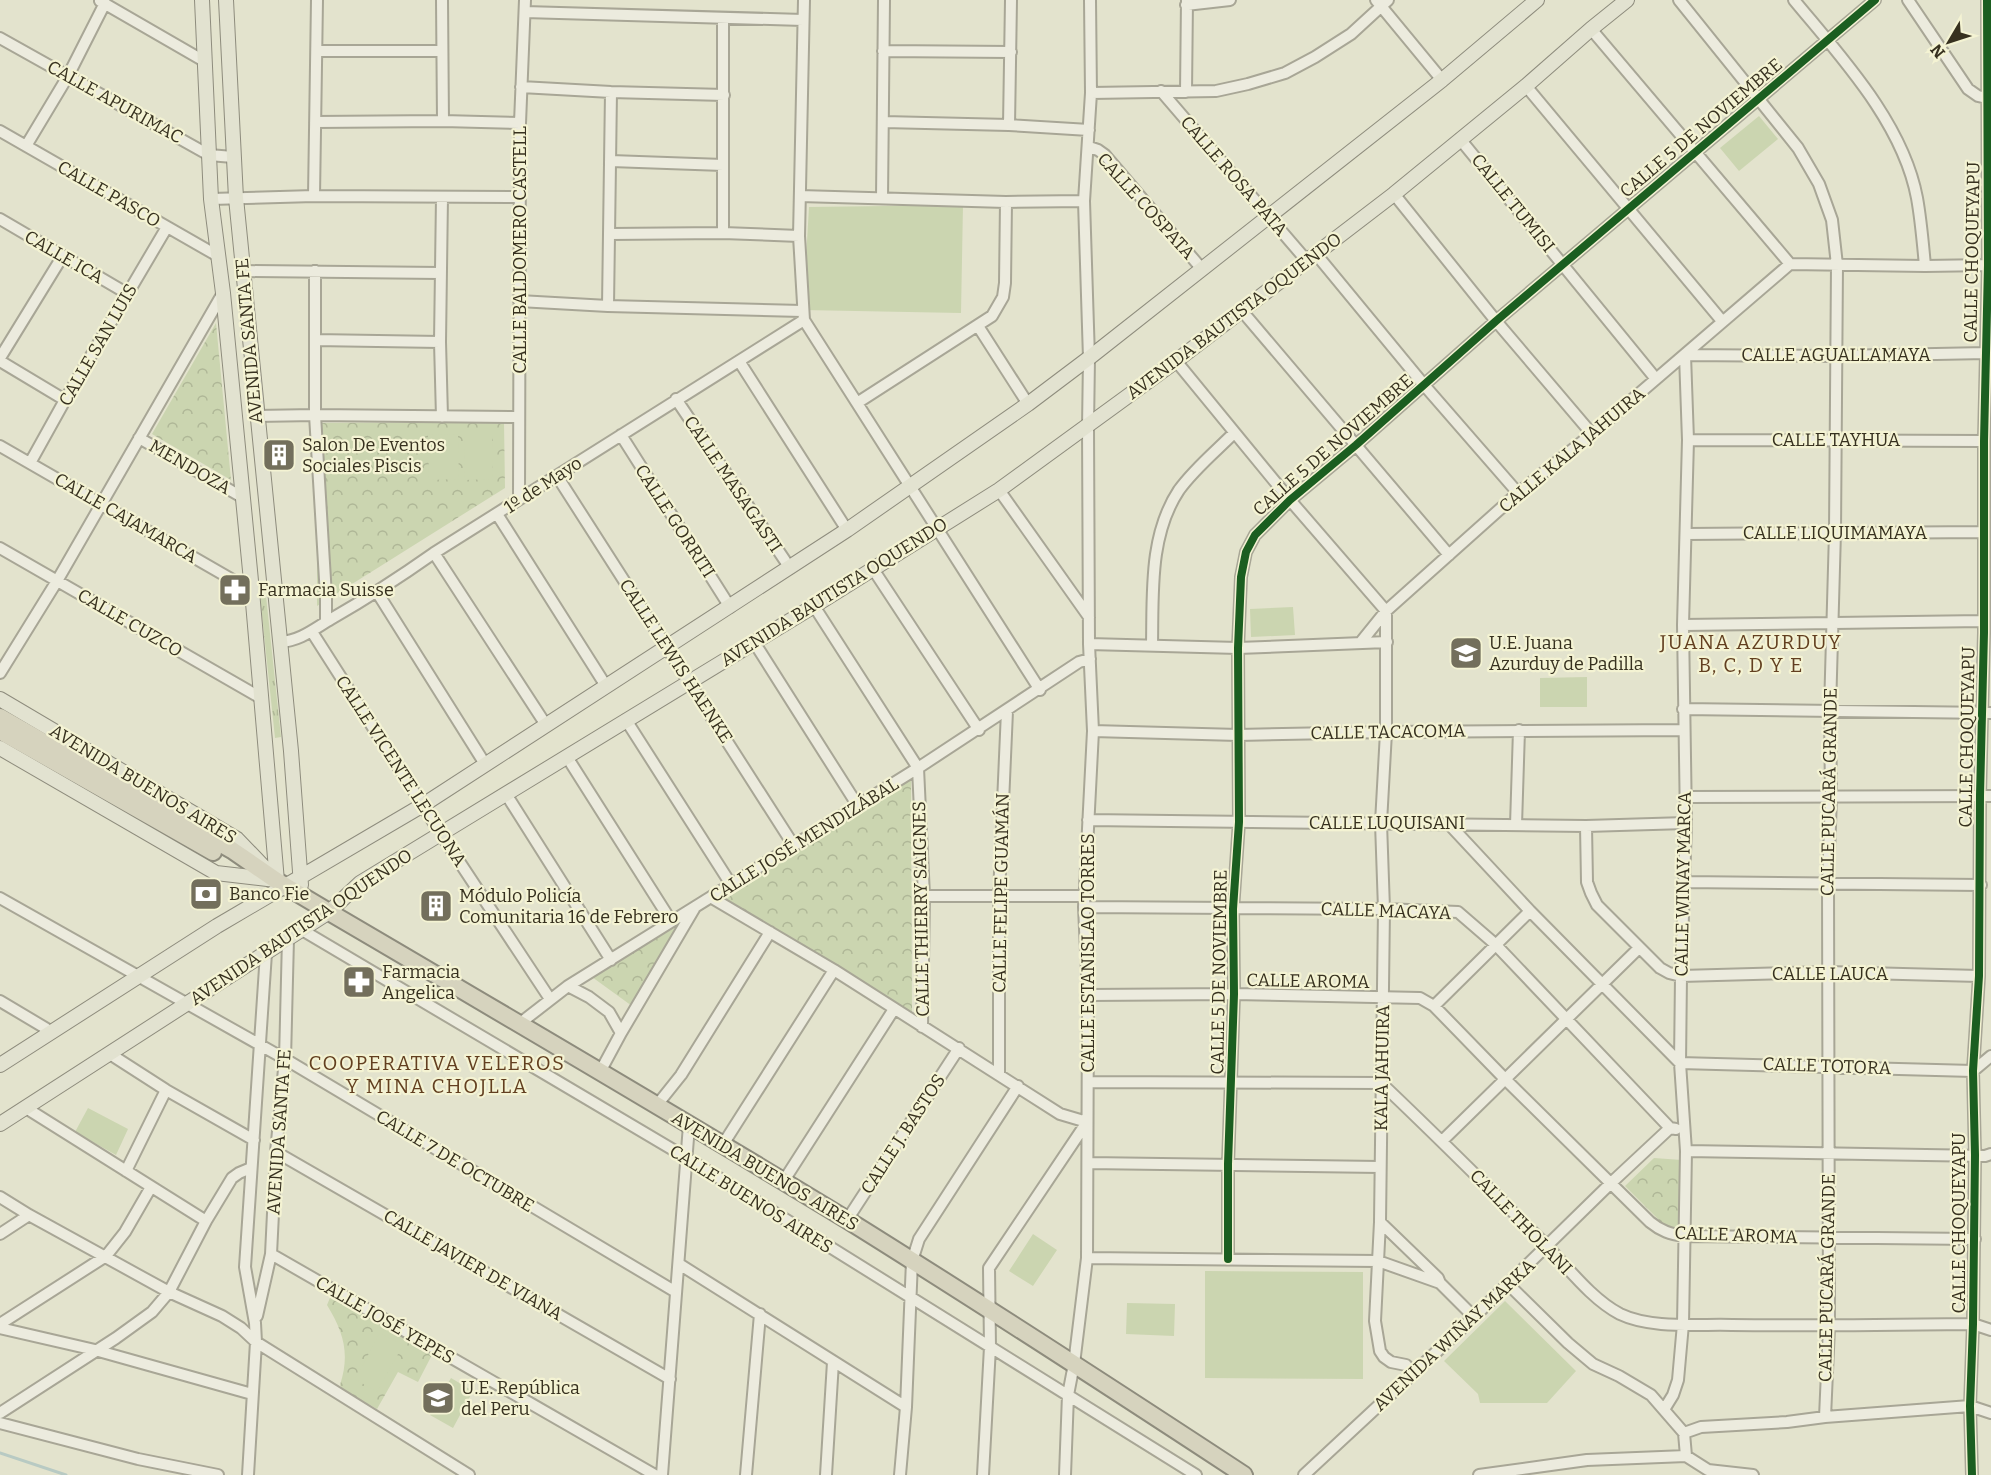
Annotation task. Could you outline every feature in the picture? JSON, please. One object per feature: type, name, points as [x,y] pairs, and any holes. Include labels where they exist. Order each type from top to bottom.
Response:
[{"type":"highway","name":"AVENIDA BUENOS AIRES","points":[[0,717],[287,881],[302,896],[847,1220],[1244,1475]]},
{"type":"highway","name":"AVENIDA BUENOS AIRES","points":[[0,731],[228,861],[287,881]]},
{"type":"main road","name":"AVENIDA SANTA FE","points":[[202,0],[211,199],[224,293],[261,698],[287,881]]},
{"type":"main road","name":"AVENIDA SANTA FE","points":[[226,0],[236,198],[280,642],[287,881]]},
{"type":"main road","name":"AVENIDA BAUTISTA OQUENDO","points":[[0,1065],[141,977],[287,881],[423,805],[847,530],[1028,404],[1089,358],[1442,80],[1537,0]]},
{"type":"main road","name":"AVENIDA BAUTISTA OQUENDO","points":[[0,1124],[329,912],[360,883],[814,606],[999,490],[1088,427],[1394,194],[1627,0]]},
{"type":"main road","name":"AVENIDA BUENOS AIRES","points":[[0,699],[237,839],[287,881]]},
{"type":"main road","name":"AVENIDA BUENOS AIRES","points":[[0,748],[216,873],[287,881]]},
{"type":"street","points":[[314,196],[317,0]]},
{"type":"street","points":[[442,0],[443,121]]},
{"type":"street","points":[[804,0],[799,236],[803,315],[1040,690]]},
{"type":"street","points":[[882,198],[884,0]]},
{"type":"street","points":[[1010,125],[1011,0]]},
{"type":"street","name":"CALLE ESTANISLAO TORRES","points":[[1065,1475],[1068,1395],[1088,1258],[1088,994],[1084,902],[1093,731],[1089,644],[1089,358],[1084,201],[1089,147],[1090,0]]},
{"type":"street","points":[[1186,92],[1187,2],[1230,0]]},
{"type":"street","name":"CALLE PUCARÁ GRANDE","points":[[1679,0],[1798,148],[1819,184],[1832,220],[1837,266],[1835,532],[1830,710],[1831,796],[1827,883],[1829,1327],[1825,1417]]},
{"type":"street","points":[[1794,0],[1868,92],[1881,112],[1906,163],[1917,196],[1925,266]]},
{"type":"street","name":"CALLE 5 DE NOVIEMBRE","points":[[1228,1259],[1228,1164],[1234,994],[1233,909],[1239,822],[1238,648],[1240,577],[1246,552],[1255,535],[1290,500],[1496,321],[1875,0]]},
{"type":"street","points":[[1908,0],[1968,89],[1978,96],[1989,99]]},
{"type":"street","name":"CALLE CHOQUEYAPU","points":[[1972,1475],[1970,1406],[1974,1324],[1975,1155],[1973,1071],[1986,795],[1987,634],[1983,621],[1987,560],[1983,532],[1988,487],[1984,441],[1990,206],[1987,0]]},
{"type":"street","points":[[26,146],[68,76],[102,2],[204,61]]},
{"type":"street","points":[[1090,93],[1216,91],[1285,73],[1316,57],[1351,34],[1381,2],[1442,80]]},
{"type":"street","points":[[525,6],[723,18],[803,20]]},
{"type":"street","name":"CALLE BALDOMERO CASTELL","points":[[519,499],[520,123],[525,6]]},
{"type":"street","points":[[723,18],[723,233]]},
{"type":"street","points":[[1591,29],[1790,264],[1988,265]]},
{"type":"street","name":"CALLE APURIMAC","points":[[0,38],[209,155],[233,157]]},
{"type":"street","points":[[317,51],[441,51]]},
{"type":"street","points":[[883,51],[1011,52]]},
{"type":"street","points":[[1526,86],[1722,321]]},
{"type":"street","points":[[521,87],[723,95]]},
{"type":"street","points":[[608,306],[611,92]]},
{"type":"street","name":"CALLE ROSA PATA","points":[[1161,92],[1268,217],[1312,257],[1518,494]]},
{"type":"street","points":[[315,122],[520,123]]},
{"type":"street","points":[[884,122],[1010,125],[1089,130]]},
{"type":"street","name":"CALLE PASCO","points":[[0,132],[218,256]]},
{"type":"street","name":"CALLE TUMISI","points":[[1460,139],[1656,379]]},
{"type":"street","name":"CALLE COSPATA","points":[[1089,147],[1106,155],[1201,268]]},
{"type":"street","points":[[611,161],[723,165]]},
{"type":"street","points":[[1394,194],[1496,321],[1592,434]]},
{"type":"street","points":[[211,199],[314,196],[520,197]]},
{"type":"street","points":[[800,196],[1084,201]]},
{"type":"street","points":[[442,197],[440,273],[442,417]]},
{"type":"street","points":[[857,403],[993,316],[1003,297],[1005,283],[1005,201]]},
{"type":"street","name":"CALLE ICA","points":[[0,219],[128,294]]},
{"type":"street","name":"CALLE SAN LUIS","points":[[30,463],[167,227]]},
{"type":"street","points":[[610,234],[723,233],[799,236]]},
{"type":"street","points":[[62,257],[0,359],[65,400]]},
{"type":"street","name":"CALLE KALA JAHUIRA","points":[[1360,642],[1386,611],[1518,494],[1592,434],[1790,264]]},
{"type":"street","points":[[243,270],[440,273]]},
{"type":"street","points":[[315,271],[315,415],[326,622]]},
{"type":"street","points":[[0,673],[57,581],[224,293]]},
{"type":"street","points":[[519,302],[803,315]]},
{"type":"street","points":[[1242,311],[1449,555]]},
{"type":"street","name":"1º de Mayo","points":[[280,642],[289,642],[312,632],[378,592],[434,553],[739,361],[803,315]]},
{"type":"street","points":[[978,326],[1028,404]]},
{"type":"street","points":[[315,340],[440,342]]},
{"type":"street","name":"CALLE AGUALLAMAYA","points":[[1685,355],[1835,356],[1986,353]]},
{"type":"street","name":"CALLE WINAY MARCA","points":[[1665,1408],[1678,1380],[1683,1324],[1686,1152],[1680,1063],[1686,823],[1683,625],[1688,440],[1685,355]]},
{"type":"street","points":[[739,361],[847,530]]},
{"type":"street","points":[[1176,361],[1290,500],[1386,611]]},
{"type":"street","name":"CALLE MASAGASTI","points":[[676,399],[790,568]]},
{"type":"street","points":[[256,416],[519,417]]},
{"type":"street","points":[[1152,645],[1153,580],[1158,546],[1166,516],[1179,490],[1234,433]]},
{"type":"street","name":"CALLE GORRITI","points":[[621,435],[730,607]]},
{"type":"street","name":"MENDOZA","points":[[139,438],[242,497]]},
{"type":"street","name":"CALLE TAYHUA","points":[[1688,440],[1984,441]]},
{"type":"street","name":"CALLE CAJAMARCA","points":[[0,446],[252,591]]},
{"type":"street","name":"CALLE LEWIS HAENKE","points":[[557,476],[794,846]]},
{"type":"street","points":[[999,490],[1090,618]]},
{"type":"street","points":[[497,514],[606,686]]},
{"type":"street","name":"CALLE LIQUIMAMAYA","points":[[1686,534],[1983,532]]},
{"type":"street","name":"CALLE CUZCO","points":[[0,548],[261,698]]},
{"type":"street","points":[[434,553],[546,725]]},
{"type":"street","points":[[873,569],[979,730]]},
{"type":"street","points":[[378,592],[485,764]]},
{"type":"street","points":[[814,606],[918,768]]},
{"type":"street","name":"KALA JAHUIRA","points":[[1386,611],[1386,732],[1382,823],[1384,909],[1380,1222],[1375,1321],[1383,1358],[1406,1365],[1414,1374]]},
{"type":"street","points":[[1683,625],[1983,621]]},
{"type":"street","name":"CALLE VICENTE LECUONA","points":[[312,632],[550,999]]},
{"type":"street","points":[[754,642],[858,806]]},
{"type":"street","points":[[1089,644],[1238,648],[1387,642]]},
{"type":"street","name":"CALLE JOSÉ MENDIZÁBAL","points":[[519,1024],[568,986],[671,921],[732,886],[979,730],[1079,663],[1090,659]]},
{"type":"street","points":[[1683,709],[1986,712]]},
{"type":"street","name":"CALLE FELIPE GUAMÁN","points":[[999,1074],[999,895],[1007,711]]},
{"type":"street","points":[[626,720],[732,886]]},
{"type":"street","points":[[1516,825],[1519,730]]},
{"type":"street","name":"CALLE TACACOMA","points":[[1093,731],[1238,735],[1519,730],[1683,730]]},
{"type":"street","points":[[567,757],[671,921]]},
{"type":"street","name":"CALLE THIERRY SAIGNES","points":[[918,768],[924,896],[922,1027]]},
{"type":"street","points":[[506,794],[611,960]]},
{"type":"street","points":[[1685,797],[1986,795]]},
{"type":"street","name":"CALLE LUQUISANI","points":[[1088,820],[1586,826],[1686,823]]},
{"type":"street","points":[[1448,823],[1530,911],[1680,1063]]},
{"type":"street","points":[[1586,826],[1587,882],[1598,905],[1659,968],[1681,976]]},
{"type":"street","points":[[1684,882],[1981,885]]},
{"type":"street","name":"CALLE MACAYA","points":[[924,896],[999,895],[1084,902],[1233,909],[1384,909],[1458,912],[1495,944],[1670,1128]]},
{"type":"street","name":"CALLE 7 DE OCTUBRE","points":[[0,898],[285,1059],[676,1292]]},
{"type":"street","points":[[712,898],[834,970],[1060,1114],[1087,1122],[989,1268],[990,1347],[983,1475]]},
{"type":"street","points":[[600,1072],[695,907]]},
{"type":"street","points":[[1434,1006],[1530,911]]},
{"type":"street","name":"CALLE BUENOS AIRES","points":[[302,930],[687,1158],[1196,1475]]},
{"type":"street","points":[[657,1105],[681,1075],[770,932]]},
{"type":"street","name":"AVENIDA SANTA FE","points":[[255,1323],[271,1254],[276,1152],[285,1059],[288,939]]},
{"type":"street","points":[[1442,1140],[1639,948]]},
{"type":"street","name":"AVENIDA SANTA FE","points":[[248,1475],[256,1342],[245,1267],[266,953]]},
{"type":"street","points":[[722,1146],[834,970]]},
{"type":"street","name":"CALLE LAUCA","points":[[1681,976],[1827,972],[1979,976]]},
{"type":"street","points":[[568,986],[589,997],[609,1012],[621,1033]]},
{"type":"street","name":"CALLE AROMA","points":[[1088,994],[1420,998],[1434,1006],[1659,1230],[1668,1234],[1974,1239]]},
{"type":"street","points":[[0,1001],[52,1032]]},
{"type":"street","points":[[783,1182],[894,1009]]},
{"type":"street","name":"CALLE J. BASTOS","points":[[847,1220],[959,1048]]},
{"type":"street","points":[[110,1053],[166,1090],[254,1140]]},
{"type":"street","points":[[1973,1071],[1991,1056]]},
{"type":"street","name":"CALLE TOTORA","points":[[1680,1063],[1973,1071]]},
{"type":"street","points":[[1088,1082],[1381,1083]]},
{"type":"street","name":"CALLE THOLANI","points":[[1381,1083],[1442,1140],[1577,1279],[1617,1312],[1635,1321],[1829,1327],[1974,1324]]},
{"type":"street","points":[[900,1475],[906,1407],[912,1261],[919,1239],[1018,1086]]},
{"type":"street","points":[[126,1171],[166,1090]]},
{"type":"street","points":[[26,1108],[206,1221]]},
{"type":"street","points":[[662,1475],[689,1125]]},
{"type":"street","points":[[1670,1128],[1684,1129]]},
{"type":"street","name":"AVENIDA WIÑAY MARKA","points":[[1304,1475],[1414,1374],[1670,1128]]},
{"type":"street","name":"CALLE JAVIER DE VIANA","points":[[276,1152],[670,1379]]},
{"type":"street","points":[[1686,1152],[1985,1156],[1991,1154]]},
{"type":"street","points":[[1088,1163],[1380,1167]]},
{"type":"street","points":[[0,1413],[152,1312],[169,1292],[206,1221],[232,1178],[251,1167]]},
{"type":"street","points":[[0,1326],[106,1256],[125,1232],[151,1187]]},
{"type":"street","points":[[0,1197],[169,1292],[222,1316],[241,1328],[256,1342],[469,1475]]},
{"type":"street","points":[[0,1234],[29,1215]]},
{"type":"street","points":[[1380,1222],[1438,1278],[1440,1283],[1474,1317]]},
{"type":"street","name":"CALLE JOSÉ YEPES","points":[[271,1254],[655,1475]]},
{"type":"street","points":[[1088,1258],[1378,1262],[1440,1283]]},
{"type":"street","points":[[679,1264],[906,1407]]},
{"type":"street","points":[[1508,1284],[1568,1343],[1593,1364],[1651,1395],[1665,1408],[1684,1433],[1686,1456]]},
{"type":"street","points":[[746,1475],[759,1314]]},
{"type":"street","points":[[1974,1324],[1991,1330]]},
{"type":"street","points":[[0,1326],[252,1394]]},
{"type":"street","points":[[826,1475],[833,1362]]},
{"type":"street","points":[[1684,1433],[1701,1427],[1970,1406],[1991,1413]]},
{"type":"street","points":[[0,1423],[138,1459],[218,1475]]},
{"type":"street","points":[[1479,1475],[1587,1461],[1686,1456],[1708,1470],[1753,1475]]},
{"type":"green space","points":[[1759,116],[1778,139],[1739,171],[1720,148]]},
{"type":"green space","points":[[963,205],[961,313],[803,310],[809,207]]},
{"type":"green space","points":[[216,323],[231,480],[152,434]]},
{"type":"green space","points":[[504,422],[505,488],[317,606],[317,423]]},
{"type":"green space","points":[[458,434],[459,479],[429,480],[428,435]]},
{"type":"green space","points":[[464,434],[492,434],[493,479],[465,480]]},
{"type":"green space","points":[[262,594],[266,596],[281,737],[275,738],[260,596]]},
{"type":"green space","points":[[1293,607],[1295,635],[1251,637],[1250,609]]},
{"type":"green space","points":[[1587,677],[1587,707],[1540,707],[1540,678]]},
{"type":"green space","points":[[911,776],[912,1013],[726,899]]},
{"type":"green space","points":[[676,927],[632,1006],[592,977]]},
{"type":"green space","points":[[88,1108],[128,1129],[116,1155],[75,1132]]},
{"type":"green space","points":[[1654,1158],[1682,1160],[1679,1225],[1675,1229],[1666,1227],[1625,1186]]},
{"type":"green space","points":[[1033,1234],[1057,1250],[1033,1286],[1009,1271]]},
{"type":"green space","points":[[1205,1271],[1363,1272],[1363,1379],[1205,1378]]},
{"type":"green space","points":[[332,1293],[434,1351],[418,1382],[398,1372],[377,1409],[342,1389],[340,1385],[345,1353],[338,1325],[327,1305]]},
{"type":"green space","points":[[1505,1301],[1576,1371],[1547,1403],[1480,1403],[1478,1394],[1444,1361]]},
{"type":"green space","points":[[1127,1303],[1175,1304],[1174,1336],[1126,1334]]},
{"type":"green space","points":[[380,1333],[403,1345],[377,1392],[355,1379]]},
{"type":"green space","points":[[451,1378],[473,1391],[453,1428],[430,1415]]},
{"type":"waterway","points":[[0,1453],[66,1475]]},
{"type":"cycle path","points":[[1228,1259],[1228,1164],[1234,994],[1233,909],[1239,822],[1238,648],[1241,577],[1246,552],[1255,535],[1290,500],[1496,321],[1875,0]]},
{"type":"cycle path","points":[[1972,1475],[1970,1406],[1975,1155],[1973,1071],[1979,976],[1988,265],[1987,0]]},
{"type":"place","name":"Salon De Eventos Sociales Piscis","points":[[279,455]]},
{"type":"place","name":"Farmacia Suisse","points":[[235,590]]},
{"type":"place","name":"U.E. Juana Azurduy de Padilla","points":[[1466,653]]},
{"type":"place","name":"Banco Fie","points":[[206,894]]},
{"type":"place","name":"Módulo Policía Comunitaria 16 de Febrero","points":[[436,906]]},
{"type":"place","name":"Farmacia Angelica","points":[[359,982]]},
{"type":"place","name":"U.E. República del Peru","points":[[438,1398]]},
{"type":"district","name":"JUANA AZURDUY B, C, D Y E","points":[[1751,654]]},
{"type":"district","name":"COOPERATIVA VELEROS Y MINA CHOJLLA","points":[[437,1074]]}]
